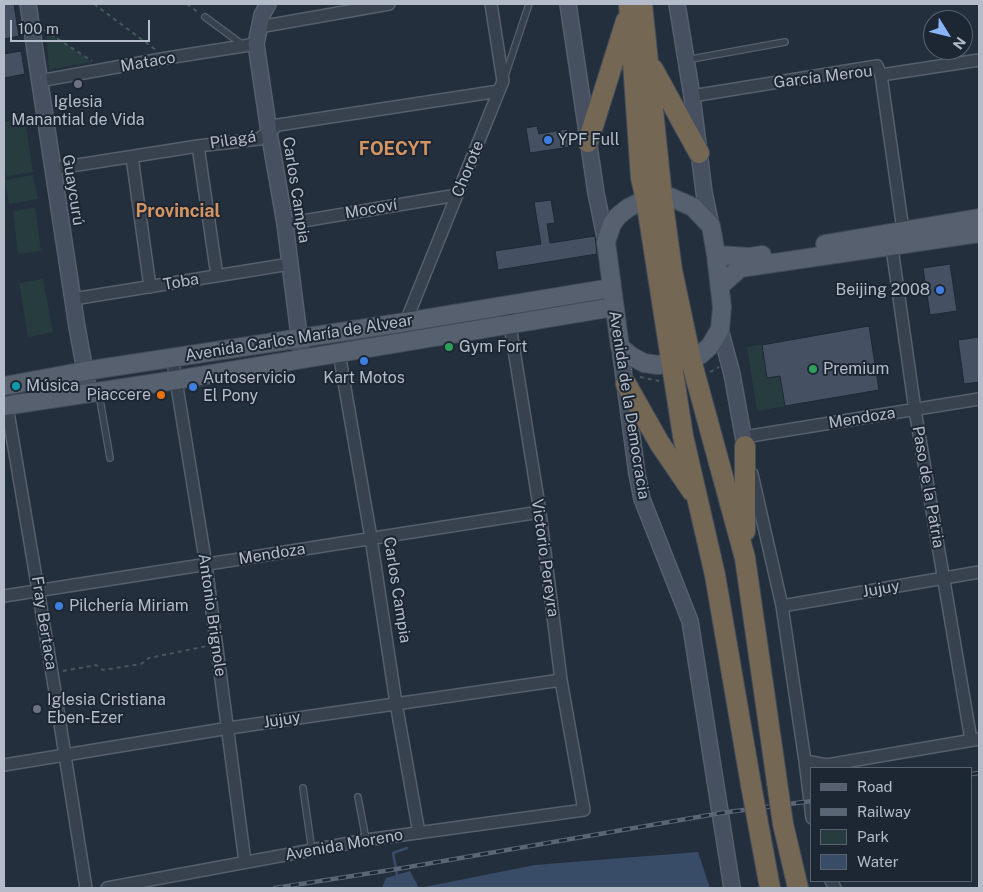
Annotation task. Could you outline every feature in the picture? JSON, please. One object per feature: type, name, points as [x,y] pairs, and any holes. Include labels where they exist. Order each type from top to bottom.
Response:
[{"type":"highway","points":[[588,142],[633,6]]},
{"type":"highway","points":[[633,6],[649,63],[699,153]]},
{"type":"highway","points":[[633,6],[638,148],[641,178],[654,198]]},
{"type":"highway","points":[[649,63],[654,198],[682,362],[745,558]]},
{"type":"highway","points":[[682,362],[683,436],[715,575],[770,888]]},
{"type":"highway","points":[[626,384],[660,444],[697,499]]},
{"type":"highway","points":[[745,442],[745,558],[777,782],[798,888]]},
{"type":"main road","points":[[606,242],[612,224],[628,208],[654,198],[670,197],[693,207],[711,226],[716,254],[722,307],[720,329],[710,346],[682,362],[658,365],[644,363],[620,347]]},
{"type":"main road","points":[[720,286],[740,268],[979,218]]},
{"type":"main road","points":[[716,254],[750,257],[895,236],[979,233]]},
{"type":"main road","name":"Avenida de la Democracia","points":[[606,242],[603,289],[614,307],[620,347]]},
{"type":"main road","name":"Avenida Carlos María de Alvear","points":[[508,315],[603,289]]},
{"type":"main road","name":"Avenida Carlos María de Alvear","points":[[4,396],[301,348],[339,352],[508,315],[550,308],[603,289]]},
{"type":"main road","name":"Avenida Carlos María de Alvear","points":[[4,396],[90,382],[175,374],[404,326],[508,315],[614,307]]},
{"type":"main road","name":"Avenida Carlos María de Alvear","points":[[550,308],[593,310]]},
{"type":"street","name":"Guaycurú","points":[[28,4],[72,299],[90,382]]},
{"type":"street","name":"Carlos Campia","points":[[268,4],[250,45],[269,132],[285,224],[301,348]]},
{"type":"street","points":[[259,27],[389,4]]},
{"type":"street","points":[[491,4],[501,86]]},
{"type":"street","name":"Avenida de la Democracia","points":[[568,4],[588,142],[606,242]]},
{"type":"street","points":[[677,4],[711,226]]},
{"type":"street","name":"Mataco","points":[[39,81],[250,45]]},
{"type":"street","name":"García Merou","points":[[692,96],[877,66],[882,75],[979,60]]},
{"type":"street","name":"Paso de la Patria","points":[[882,75],[895,236],[915,410],[944,578],[975,740]]},
{"type":"street","name":"Pilagá","points":[[52,169],[259,138],[278,125],[501,86]]},
{"type":"street","name":"Chorote","points":[[404,326],[501,86]]},
{"type":"street","points":[[198,146],[217,276]]},
{"type":"street","points":[[132,157],[150,287]]},
{"type":"street","name":"Mocoví","points":[[285,224],[457,195]]},
{"type":"street","name":"Toba","points":[[72,299],[290,264]]},
{"type":"street","name":"Victorio Pereyra","points":[[508,315],[540,512],[561,680],[584,810]]},
{"type":"street","points":[[720,329],[732,374],[745,442],[782,606],[810,802]]},
{"type":"street","name":"Avenida de la Democracia","points":[[620,347],[636,474],[642,499],[690,621],[732,888]]},
{"type":"street","name":"Carlos Campia","points":[[339,352],[419,833]]},
{"type":"street","name":"Antonio Brignole","points":[[175,374],[206,565],[229,728],[245,862]]},
{"type":"street","name":"Fray Bertaca","points":[[4,396],[66,756],[86,888]]},
{"type":"street","name":"Mendoza","points":[[745,442],[979,399]]},
{"type":"street","name":"Mendoza","points":[[4,596],[540,512]]},
{"type":"street","name":"Jujuy","points":[[782,606],[979,572]]},
{"type":"street","name":"Jujuy","points":[[4,765],[229,728],[561,680]]},
{"type":"street","points":[[805,761],[827,765],[975,740]]},
{"type":"street","name":"Avenida Moreno","points":[[107,888],[366,840],[584,810]]},
{"type":"lane","points":[[501,86],[529,4]]},
{"type":"lane","points":[[204,16],[250,45]]},
{"type":"lane","points":[[686,60],[785,42]]},
{"type":"lane","points":[[90,382],[110,458]]},
{"type":"lane","points":[[303,788],[312,850]]},
{"type":"lane","points":[[358,797],[366,840]]},
{"type":"path","points":[[94,4],[167,58]]},
{"type":"path","points":[[187,4],[204,16]]},
{"type":"path","points":[[30,22],[105,69]]},
{"type":"path","points":[[52,673],[96,665],[103,670],[141,664],[149,658],[216,644]]},
{"type":"green space","points":[[46,29],[91,62],[49,70]]},
{"type":"green space","points":[[25,119],[33,172],[6,176],[4,122]]},
{"type":"green space","points":[[33,175],[38,199],[9,204],[5,180]]},
{"type":"green space","points":[[35,208],[41,251],[18,254],[13,211]]},
{"type":"green space","points":[[43,279],[53,332],[28,337],[19,283]]},
{"type":"green space","name":"Premium","points":[[869,326],[879,390],[757,411],[747,347]]},
{"type":"water","points":[[698,852],[710,888],[419,888],[535,865]]},
{"type":"water","points":[[410,871],[419,888],[382,888],[386,878]]},
{"type":"building","points":[[4,4],[14,4],[19,36],[4,39]]},
{"type":"building","points":[[21,51],[25,74],[4,78],[4,54]]},
{"type":"building","name":"YPF Full","points":[[537,126],[539,134],[567,129],[570,147],[530,153],[526,128]]},
{"type":"building","points":[[551,200],[555,223],[547,224],[550,243],[595,236],[597,254],[498,270],[495,251],[541,244],[534,202]]},
{"type":"building","name":"Beijing 2008","points":[[950,264],[957,311],[930,315],[923,268]]},
{"type":"building","name":"Premium","points":[[869,326],[879,390],[785,406],[780,376],[767,378],[762,345]]},
{"type":"building","points":[[979,337],[979,382],[964,384],[958,340]]},
{"type":"waterway","points":[[397,875],[393,853],[407,848]]},
{"type":"railway","points":[[973,774],[979,773]]},
{"type":"railway","points":[[275,888],[721,813],[810,801]]},
{"type":"place","name":"Iglesia Manantial de Vida","points":[[78,84]]},
{"type":"place","name":"YPF Full","points":[[548,140]]},
{"type":"place","name":"Beijing 2008","points":[[940,290]]},
{"type":"place","name":"Gym Fort","points":[[449,347]]},
{"type":"place","name":"Kart Motos","points":[[364,361]]},
{"type":"place","name":"Premium","points":[[813,369]]},
{"type":"place","name":"Música","points":[[16,386]]},
{"type":"place","name":"Autoservicio El Pony","points":[[193,387]]},
{"type":"place","name":"Piaccere","points":[[161,395]]},
{"type":"place","name":"Pilchería Miriam","points":[[59,606]]},
{"type":"place","name":"Iglesia Cristiana Eben-Ezer","points":[[37,709]]},
{"type":"district","name":"FOECYT","points":[[395,149]]},
{"type":"district","name":"Provincial","points":[[178,211]]}]
